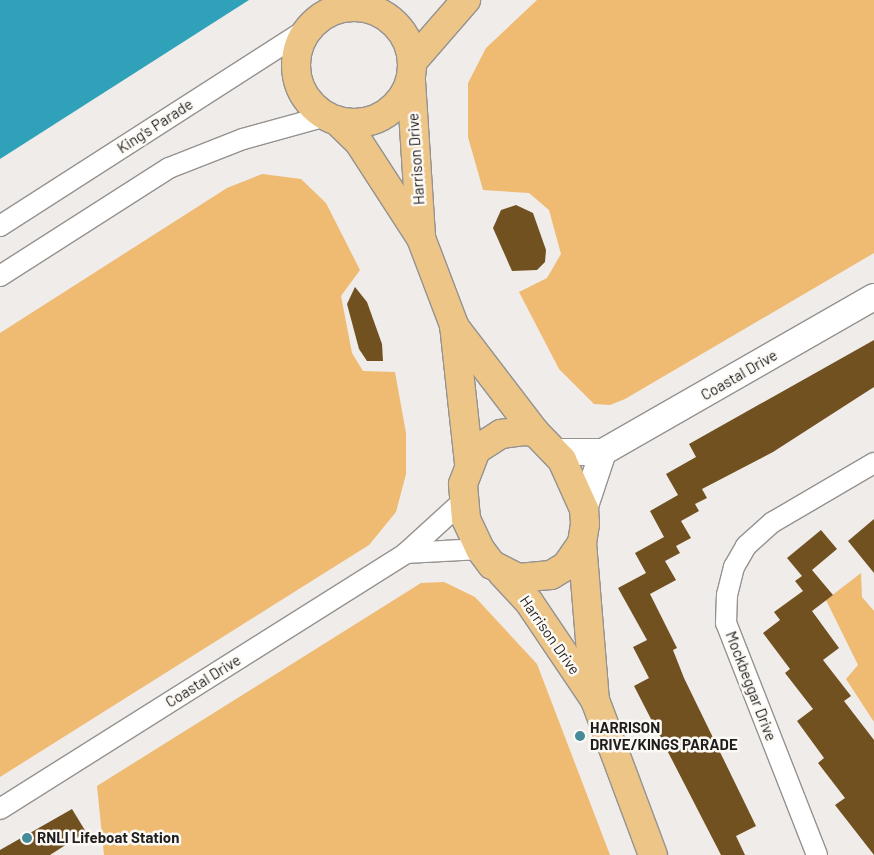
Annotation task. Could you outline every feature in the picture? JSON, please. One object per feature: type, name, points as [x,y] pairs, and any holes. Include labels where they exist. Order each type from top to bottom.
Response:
[{"type":"main road","points":[[412,71],[404,36],[387,17],[358,3],[323,16],[311,26],[301,40],[297,75],[312,105],[331,118],[373,120],[403,98],[412,71],[466,0]]},
{"type":"main road","name":"Harrison Drive","points":[[412,71],[421,238]]},
{"type":"main road","name":"Harrison Drive","points":[[331,118],[358,141],[421,238],[454,325],[469,464]]},
{"type":"main road","name":"Harrison Drive","points":[[454,325],[535,432]]},
{"type":"main road","points":[[535,432],[556,452],[571,475],[584,509],[582,544],[566,566],[551,575],[518,578],[502,573],[480,549],[466,518],[463,501],[469,464],[476,450],[501,434],[535,432]]},
{"type":"main road","name":"Harrison Drive","points":[[582,544],[595,700]]},
{"type":"main road","name":"Harrison Drive","points":[[502,573],[529,602],[595,700],[653,855]]},
{"type":"street","name":"King's Parade","points":[[0,226],[311,26]]},
{"type":"street","points":[[0,276],[169,168],[243,139],[331,118]]},
{"type":"street","name":"Coastal Drive","points":[[556,452],[603,452],[874,298]]},
{"type":"street","points":[[584,509],[603,452]]},
{"type":"street","name":"Mockbeggar Drive","points":[[817,855],[726,623],[727,595],[734,567],[746,546],[766,528],[874,463]]},
{"type":"street","name":"Coastal Drive","points":[[0,809],[406,553],[463,501]]},
{"type":"street","points":[[406,553],[480,549]]},
{"type":"shaded area","points":[[537,0],[874,0],[874,253],[625,399],[610,405],[594,404],[559,369],[519,292],[547,278],[561,254],[549,210],[529,193],[483,190],[468,137],[468,83],[486,48]]},
{"type":"shaded area","points":[[262,174],[301,179],[326,203],[360,270],[341,296],[352,353],[363,371],[395,372],[406,433],[406,474],[396,512],[369,545],[0,777],[0,333],[227,188]]},
{"type":"shaded area","points":[[861,573],[862,597],[874,611],[874,722],[846,679],[858,665],[826,600]]},
{"type":"shaded area","points":[[444,582],[475,597],[537,664],[610,855],[104,855],[97,786],[421,583]]},
{"type":"water","points":[[0,0],[249,0],[0,159]]},
{"type":"building","points":[[516,205],[533,213],[546,250],[545,262],[537,270],[512,271],[493,228],[501,210]]},
{"type":"building","points":[[355,287],[367,302],[382,344],[383,361],[367,361],[359,349],[347,304]]},
{"type":"building","points":[[874,340],[874,387],[773,452],[702,489],[707,498],[695,504],[699,511],[681,521],[691,538],[676,546],[680,553],[665,561],[676,580],[650,594],[677,648],[673,650],[684,678],[756,826],[736,836],[745,855],[721,855],[634,686],[649,678],[633,647],[647,640],[618,588],[646,573],[635,553],[664,537],[650,511],[678,495],[666,474],[696,457],[689,444]]},
{"type":"building","points":[[874,519],[874,573],[848,541]]},
{"type":"building","points":[[821,530],[837,549],[812,570],[833,595],[812,611],[839,648],[823,660],[851,696],[844,701],[874,740],[874,855],[835,805],[845,798],[818,763],[824,758],[797,721],[813,709],[785,673],[790,669],[763,633],[780,620],[774,612],[803,591],[795,581],[802,576],[787,558]]},
{"type":"building","points":[[72,809],[86,832],[50,855],[0,855],[0,850]]},
{"type":"place","name":"HARRISON DRIVE/KINGS PARADE","points":[[580,736]]},
{"type":"place","name":"RNLI Lifeboat Station","points":[[27,838]]}]
